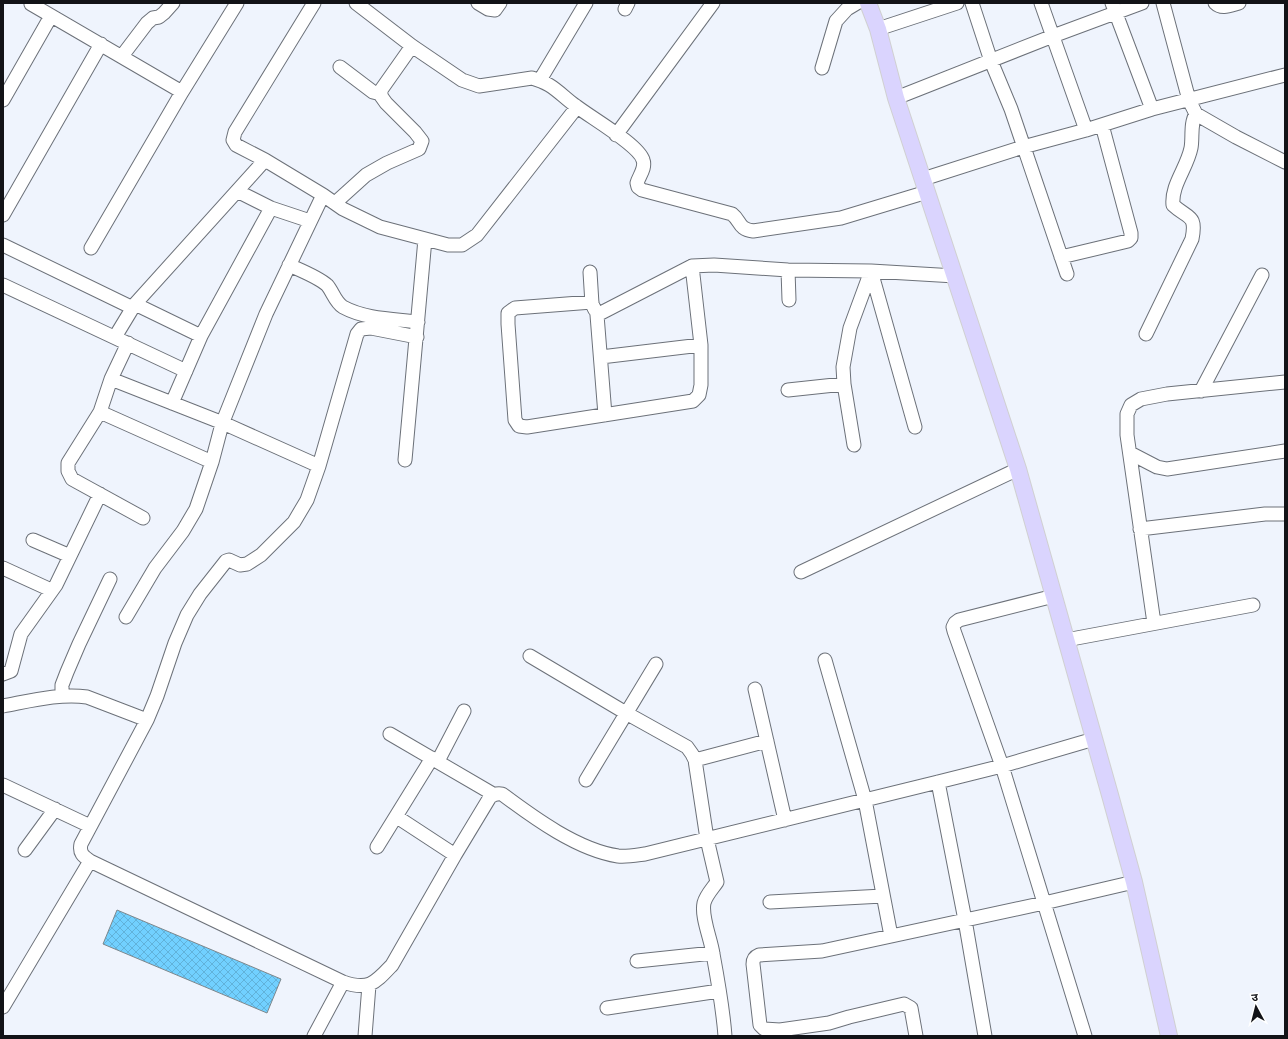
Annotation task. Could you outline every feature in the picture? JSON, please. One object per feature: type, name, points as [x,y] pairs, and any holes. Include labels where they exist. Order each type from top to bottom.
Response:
[{"type":"main road","points":[[868,3],[878,29],[896,98],[1018,468],[1134,882],[1169,1036]]},
{"type":"street","points":[[122,56],[147,23],[153,18],[159,17],[173,3]]},
{"type":"street","points":[[91,248],[182,92],[237,3]]},
{"type":"street","points":[[314,3],[235,132],[233,140],[236,145],[265,160],[324,195],[343,209],[380,227],[448,245],[462,245],[477,235],[577,107]]},
{"type":"street","points":[[356,3],[451,74],[472,84],[479,86],[532,78],[540,80],[551,86],[640,154],[644,166],[637,183],[638,188],[732,214],[736,217],[742,228],[753,231],[841,218],[1023,147],[1086,130],[1152,109],[1285,75]]},
{"type":"street","points":[[478,3],[488,9],[495,10],[500,3]]},
{"type":"street","points":[[540,80],[586,3]]},
{"type":"street","points":[[616,135],[713,3]]},
{"type":"street","points":[[822,68],[836,21],[847,9],[857,3]]},
{"type":"street","points":[[878,29],[957,3]]},
{"type":"street","points":[[972,3],[991,61],[1011,109],[1067,274]]},
{"type":"street","points":[[1041,3],[1086,130]]},
{"type":"street","points":[[896,98],[1053,36],[1114,8],[1142,3]]},
{"type":"street","points":[[1163,3],[1189,100],[1196,114],[1236,137],[1285,162]]},
{"type":"street","points":[[1215,3],[1218,6],[1223,7],[1239,3]]},
{"type":"street","points":[[31,4],[182,92]]},
{"type":"street","points":[[1114,8],[1152,109]]},
{"type":"street","points":[[3,100],[51,16]]},
{"type":"street","points":[[3,215],[101,44]]},
{"type":"street","points":[[335,203],[366,175],[387,163],[419,149],[422,141],[381,96],[381,90],[412,46]]},
{"type":"street","points":[[340,67],[374,92],[381,94]]},
{"type":"street","points":[[1146,334],[1192,239],[1194,221],[1173,205],[1172,196],[1191,150],[1193,119],[1196,114]]},
{"type":"street","points":[[1061,257],[1128,241],[1131,238],[1131,233],[1102,125]]},
{"type":"street","points":[[115,337],[134,306],[265,160]]},
{"type":"street","points":[[237,191],[271,208],[310,221]]},
{"type":"street","points":[[126,617],[155,568],[183,532],[196,509],[223,423],[266,314],[324,195]]},
{"type":"street","points":[[172,403],[201,336],[271,208]]},
{"type":"street","points":[[406,460],[425,239]]},
{"type":"street","points":[[3,245],[201,336]]},
{"type":"street","points":[[289,265],[326,284],[342,306],[358,313],[377,318],[418,322]]},
{"type":"street","points":[[597,315],[692,266],[788,270],[871,271],[955,276]]},
{"type":"street","points":[[592,302],[515,308],[508,313],[515,420],[519,426],[527,427],[693,400],[699,395],[701,386],[701,345],[692,266]]},
{"type":"street","points":[[788,270],[789,300]]},
{"type":"street","points":[[854,445],[844,384],[844,367],[850,328],[871,271]]},
{"type":"street","points":[[871,271],[915,427]]},
{"type":"street","points":[[590,272],[592,302],[597,315],[605,415]]},
{"type":"street","points":[[1201,391],[1262,275]]},
{"type":"street","points":[[3,285],[186,371]]},
{"type":"street","points":[[417,337],[371,328],[361,329],[357,334],[319,466],[307,500],[294,522],[261,555],[247,564],[240,565],[229,560],[226,561],[200,594],[175,643],[147,720],[90,826],[81,844],[80,850],[82,855],[90,861],[344,982],[355,986],[369,985],[380,978],[392,965],[455,854],[493,794]]},
{"type":"street","points":[[128,343],[111,380],[100,412],[68,463],[68,471],[72,479],[143,518]]},
{"type":"street","points":[[601,357],[701,345]]},
{"type":"street","points":[[111,380],[223,423],[319,466]]},
{"type":"street","points":[[1154,623],[1127,435],[1127,414],[1131,405],[1141,399],[1167,394],[1285,382]]},
{"type":"street","points":[[788,390],[844,384]]},
{"type":"street","points":[[100,412],[212,462]]},
{"type":"street","points":[[1130,453],[1157,468],[1167,469],[1285,451]]},
{"type":"street","points":[[801,572],[1018,468]]},
{"type":"street","points":[[6,670],[21,634],[56,585],[100,494]]},
{"type":"street","points":[[1140,529],[1265,514],[1285,514]]},
{"type":"street","points":[[33,540],[70,556]]},
{"type":"street","points":[[3,568],[51,590]]},
{"type":"street","points":[[62,696],[62,685],[66,672],[110,579]]},
{"type":"street","points":[[1054,596],[959,620],[953,627],[1002,766],[1085,1036]]},
{"type":"street","points":[[1066,640],[1253,605]]},
{"type":"street","points":[[530,656],[686,747],[692,754],[695,760],[707,839],[717,882],[704,902],[704,917],[713,953],[724,1020],[725,1036]]},
{"type":"street","points":[[825,660],[865,800],[891,936]]},
{"type":"street","points":[[586,780],[656,664]]},
{"type":"street","points":[[755,689],[784,820]]},
{"type":"street","points":[[3,706],[62,696],[88,697],[147,720]]},
{"type":"street","points":[[378,847],[464,711]]},
{"type":"street","points":[[390,734],[493,794],[502,794],[535,819],[591,849],[619,856],[645,854],[938,782],[1002,766],[1094,738]]},
{"type":"street","points":[[695,760],[767,741]]},
{"type":"street","points":[[938,782],[965,920],[985,1036]]},
{"type":"street","points":[[3,785],[90,826]]},
{"type":"street","points":[[24,850],[55,809]]},
{"type":"street","points":[[397,817],[455,854]]},
{"type":"street","points":[[3,1007],[7,992],[90,861]]},
{"type":"street","points":[[916,1036],[911,1008],[904,1004],[829,1023],[780,1033],[764,1029],[760,1025],[753,959],[759,955],[822,952],[1134,882]]},
{"type":"street","points":[[770,902],[883,896]]},
{"type":"street","points":[[637,962],[713,953]]},
{"type":"street","points":[[314,1036],[344,982]]},
{"type":"street","points":[[365,1036],[369,985]]},
{"type":"street","points":[[606,1008],[719,991]]},
{"type":"building","points":[[117,910],[281,979],[267,1013],[103,944]]}]
